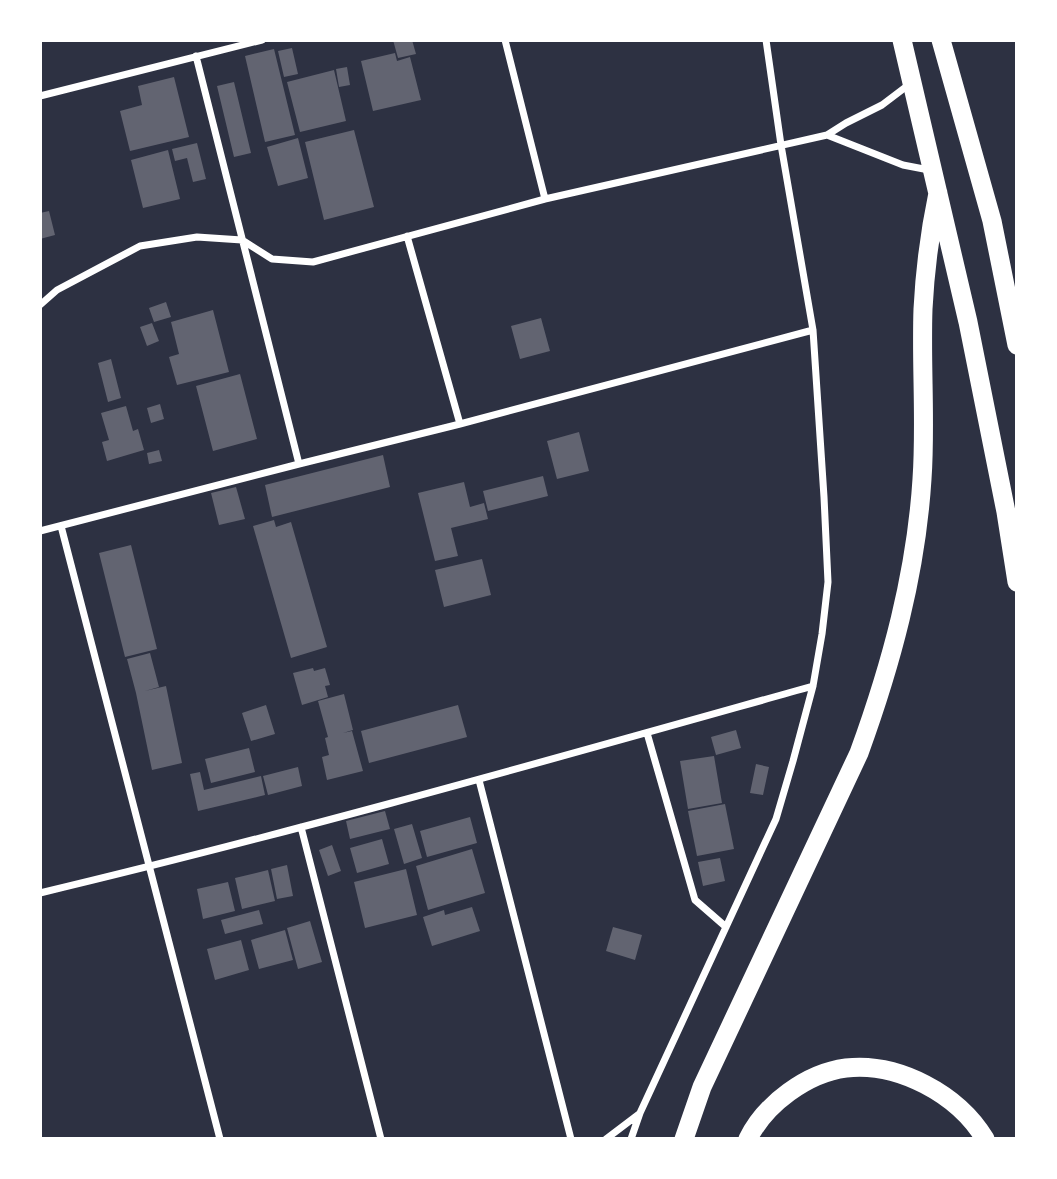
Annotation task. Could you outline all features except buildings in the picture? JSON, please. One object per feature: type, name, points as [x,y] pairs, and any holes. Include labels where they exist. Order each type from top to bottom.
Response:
[{"type":"highway","points":[[902,40],[992,435],[1017,582]]},
{"type":"highway","points":[[942,40],[992,221],[1017,298]]},
{"type":"highway","points":[[684,1139],[702,1087],[859,753],[878,701],[894,644],[908,585],[920,506],[924,435],[923,309],[930,230],[938,193]]},
{"type":"highway","points":[[992,221],[1017,345]]},
{"type":"highway","points":[[748,1139],[773,1104],[797,1086],[845,1068],[872,1069],[904,1075],[928,1086],[967,1115],[985,1139]]},
{"type":"street","points":[[40,96],[262,40]]},
{"type":"street","points":[[505,40],[545,199]]},
{"type":"street","points":[[631,1139],[640,1113],[776,818],[813,686],[822,634],[828,582],[813,330],[780,145],[766,40]]},
{"type":"street","points":[[196,56],[299,464]]},
{"type":"street","points":[[40,305],[57,290],[140,246],[197,237],[242,240],[272,259],[313,262],[545,199],[827,135],[882,105],[912,83]]},
{"type":"street","points":[[827,135],[903,165],[933,172]]},
{"type":"street","points":[[407,236],[460,424]]},
{"type":"street","points":[[40,531],[460,424],[813,330]]},
{"type":"street","points":[[61,526],[220,1139]]},
{"type":"street","points":[[40,893],[150,867],[479,780],[813,686]]},
{"type":"street","points":[[647,733],[695,900],[726,927]]},
{"type":"street","points":[[479,780],[571,1139]]},
{"type":"street","points":[[301,827],[381,1139]]},
{"type":"street","points":[[606,1139],[640,1113]]}]
